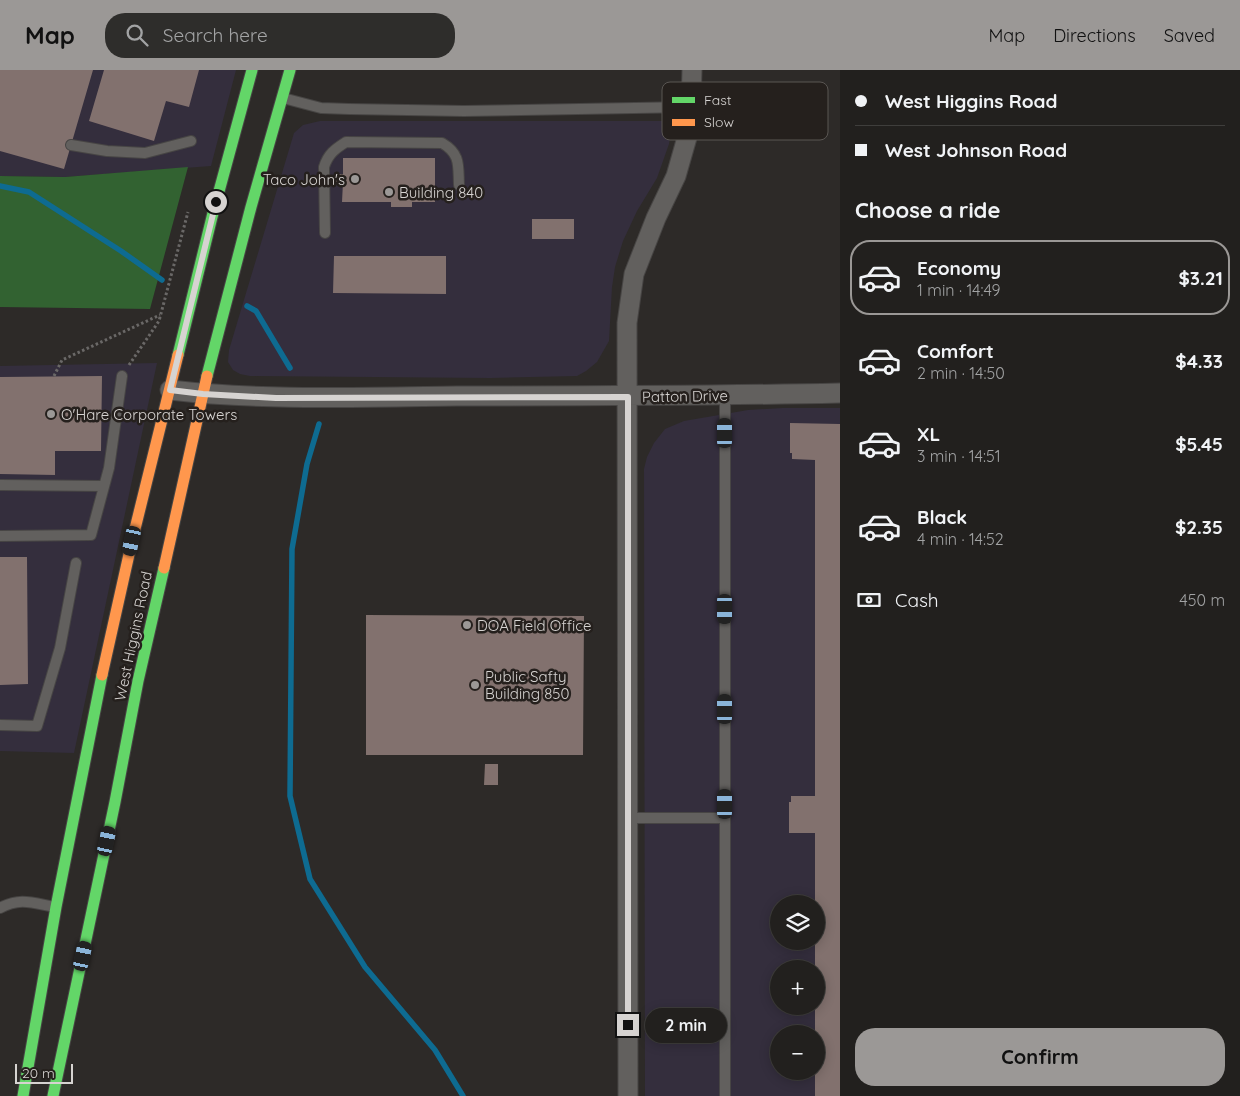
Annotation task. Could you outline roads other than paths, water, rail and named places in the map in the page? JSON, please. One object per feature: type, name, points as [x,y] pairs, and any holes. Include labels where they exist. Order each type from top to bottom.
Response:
[{"type":"main road","name":"West Higgins Road","points":[[23,1096],[56,907],[101,682],[132,541],[212,217],[252,70]]},
{"type":"main road","name":"West Higgins Road","points":[[53,1096],[116,802],[138,681],[203,394],[251,207],[290,70]]},
{"type":"street","points":[[628,1096],[627,323],[634,274],[656,218],[676,176],[686,140]]},
{"type":"street","name":"Patton Drive","points":[[170,390],[203,394],[276,398],[840,394]]},
{"type":"lane","points":[[282,98],[321,108],[464,111],[662,107]]},
{"type":"lane","points":[[71,145],[107,151],[145,153],[191,141]]},
{"type":"lane","points":[[325,233],[324,167],[327,158],[334,149],[346,142],[442,143],[451,148],[458,158],[459,185]]},
{"type":"lane","points":[[0,536],[91,535],[109,468],[122,376]]},
{"type":"lane","points":[[725,395],[725,1096]]},
{"type":"lane","points":[[0,485],[104,486]]},
{"type":"lane","points":[[0,725],[37,726],[60,648],[76,563]]},
{"type":"lane","points":[[628,818],[725,818]]},
{"type":"lane","points":[[0,908],[11,902],[25,901],[56,907]]},
{"type":"waterway","points":[[0,186],[29,192],[121,251],[162,280]]},
{"type":"waterway","points":[[247,306],[256,311],[290,368]]},
{"type":"waterway","points":[[319,424],[307,464],[292,549],[290,796],[310,879],[365,967],[435,1050],[463,1096]]},
{"type":"place","name":"Taco John's","points":[[355,179]]},
{"type":"place","name":"Building 840","points":[[389,192]]},
{"type":"place","name":"O'Hare Corporate Towers","points":[[51,414]]},
{"type":"place","name":"DOA Field Office","points":[[467,625]]},
{"type":"place","name":"Public Safty Building 850","points":[[475,685]]}]
